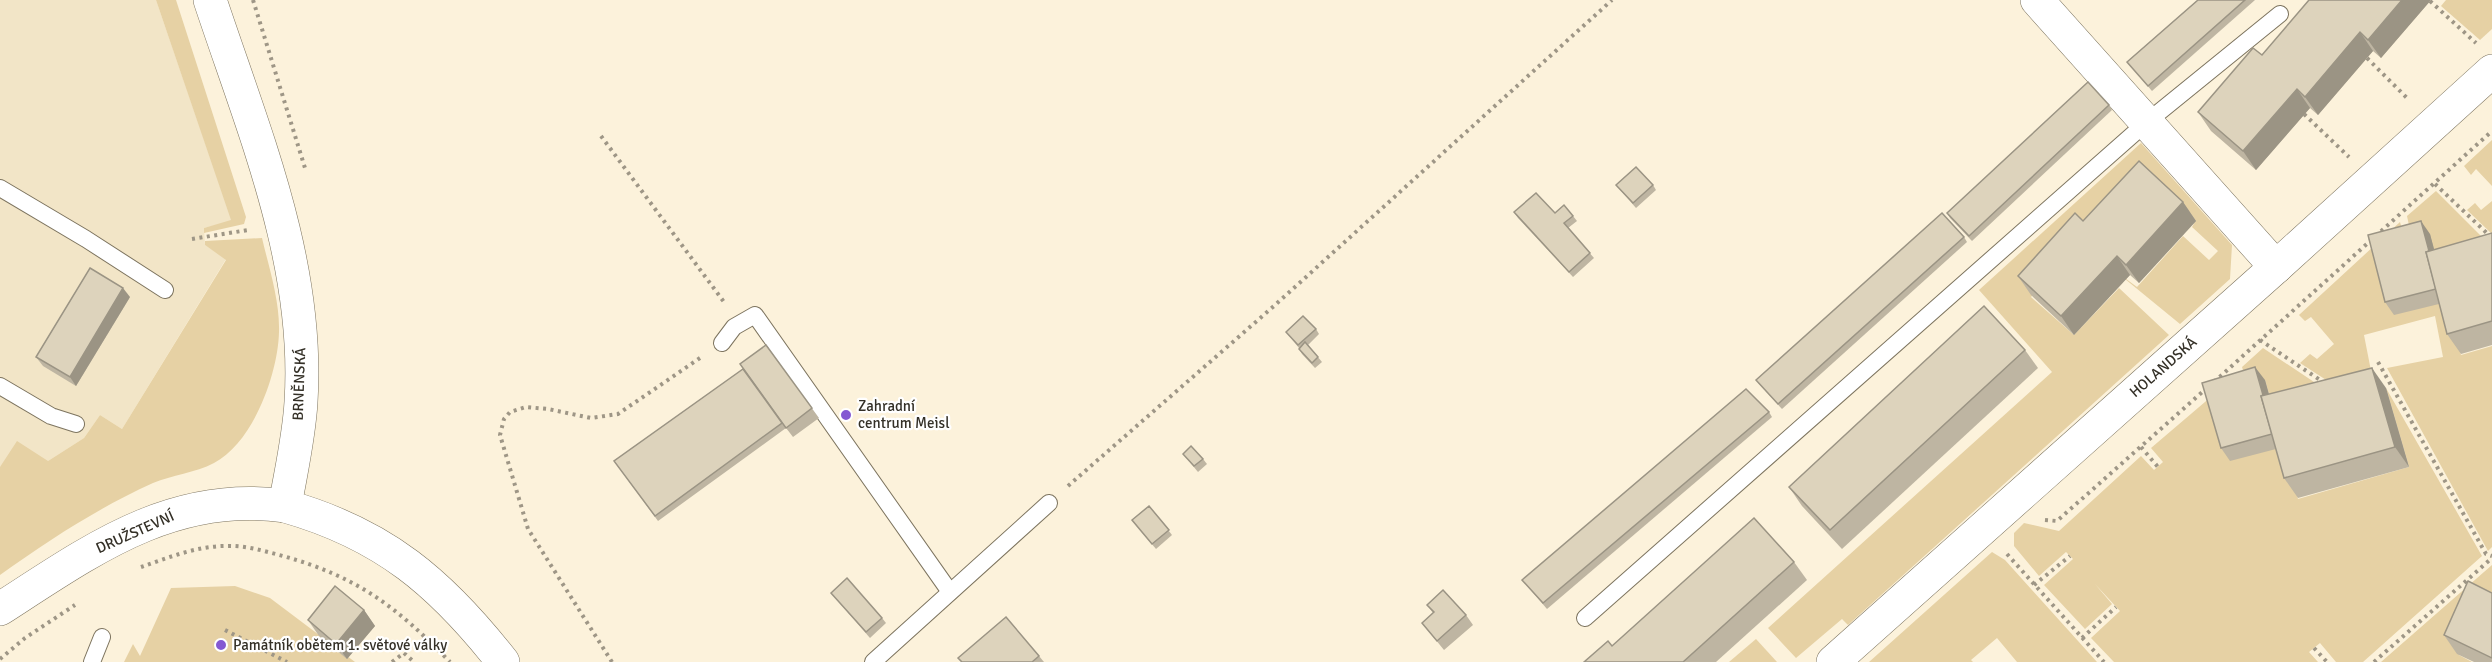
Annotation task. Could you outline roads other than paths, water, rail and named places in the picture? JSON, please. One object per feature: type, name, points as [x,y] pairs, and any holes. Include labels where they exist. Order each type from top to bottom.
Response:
[{"type":"street","name":"BRNĚNSKÁ","points":[[210,0],[283,225],[300,324],[301,402],[285,506]]},
{"type":"street","points":[[2037,0],[2276,267]]},
{"type":"street","name":"HOLANDSKÁ","points":[[1833,662],[2276,267],[2486,59]]},
{"type":"street","name":"DRUŽSTEVNÍ","points":[[0,609],[104,543],[169,515],[196,507],[234,503],[262,502],[285,506]]},
{"type":"street","points":[[285,506],[318,515],[348,528],[400,557],[449,601],[503,662]]},
{"type":"lane","points":[[1585,618],[2147,122],[2280,14]]},
{"type":"lane","points":[[0,189],[86,239],[165,290]]},
{"type":"lane","points":[[722,343],[734,327],[755,315],[950,592]]},
{"type":"lane","points":[[0,386],[51,416],[76,424]]},
{"type":"lane","points":[[873,662],[1049,503]]},
{"type":"lane","points":[[92,662],[102,637]]},
{"type":"place","name":"Zahradní centrum Meisl","points":[[846,415]]},
{"type":"place","name":"Památník obětem 1. světové války","points":[[221,645]]}]
